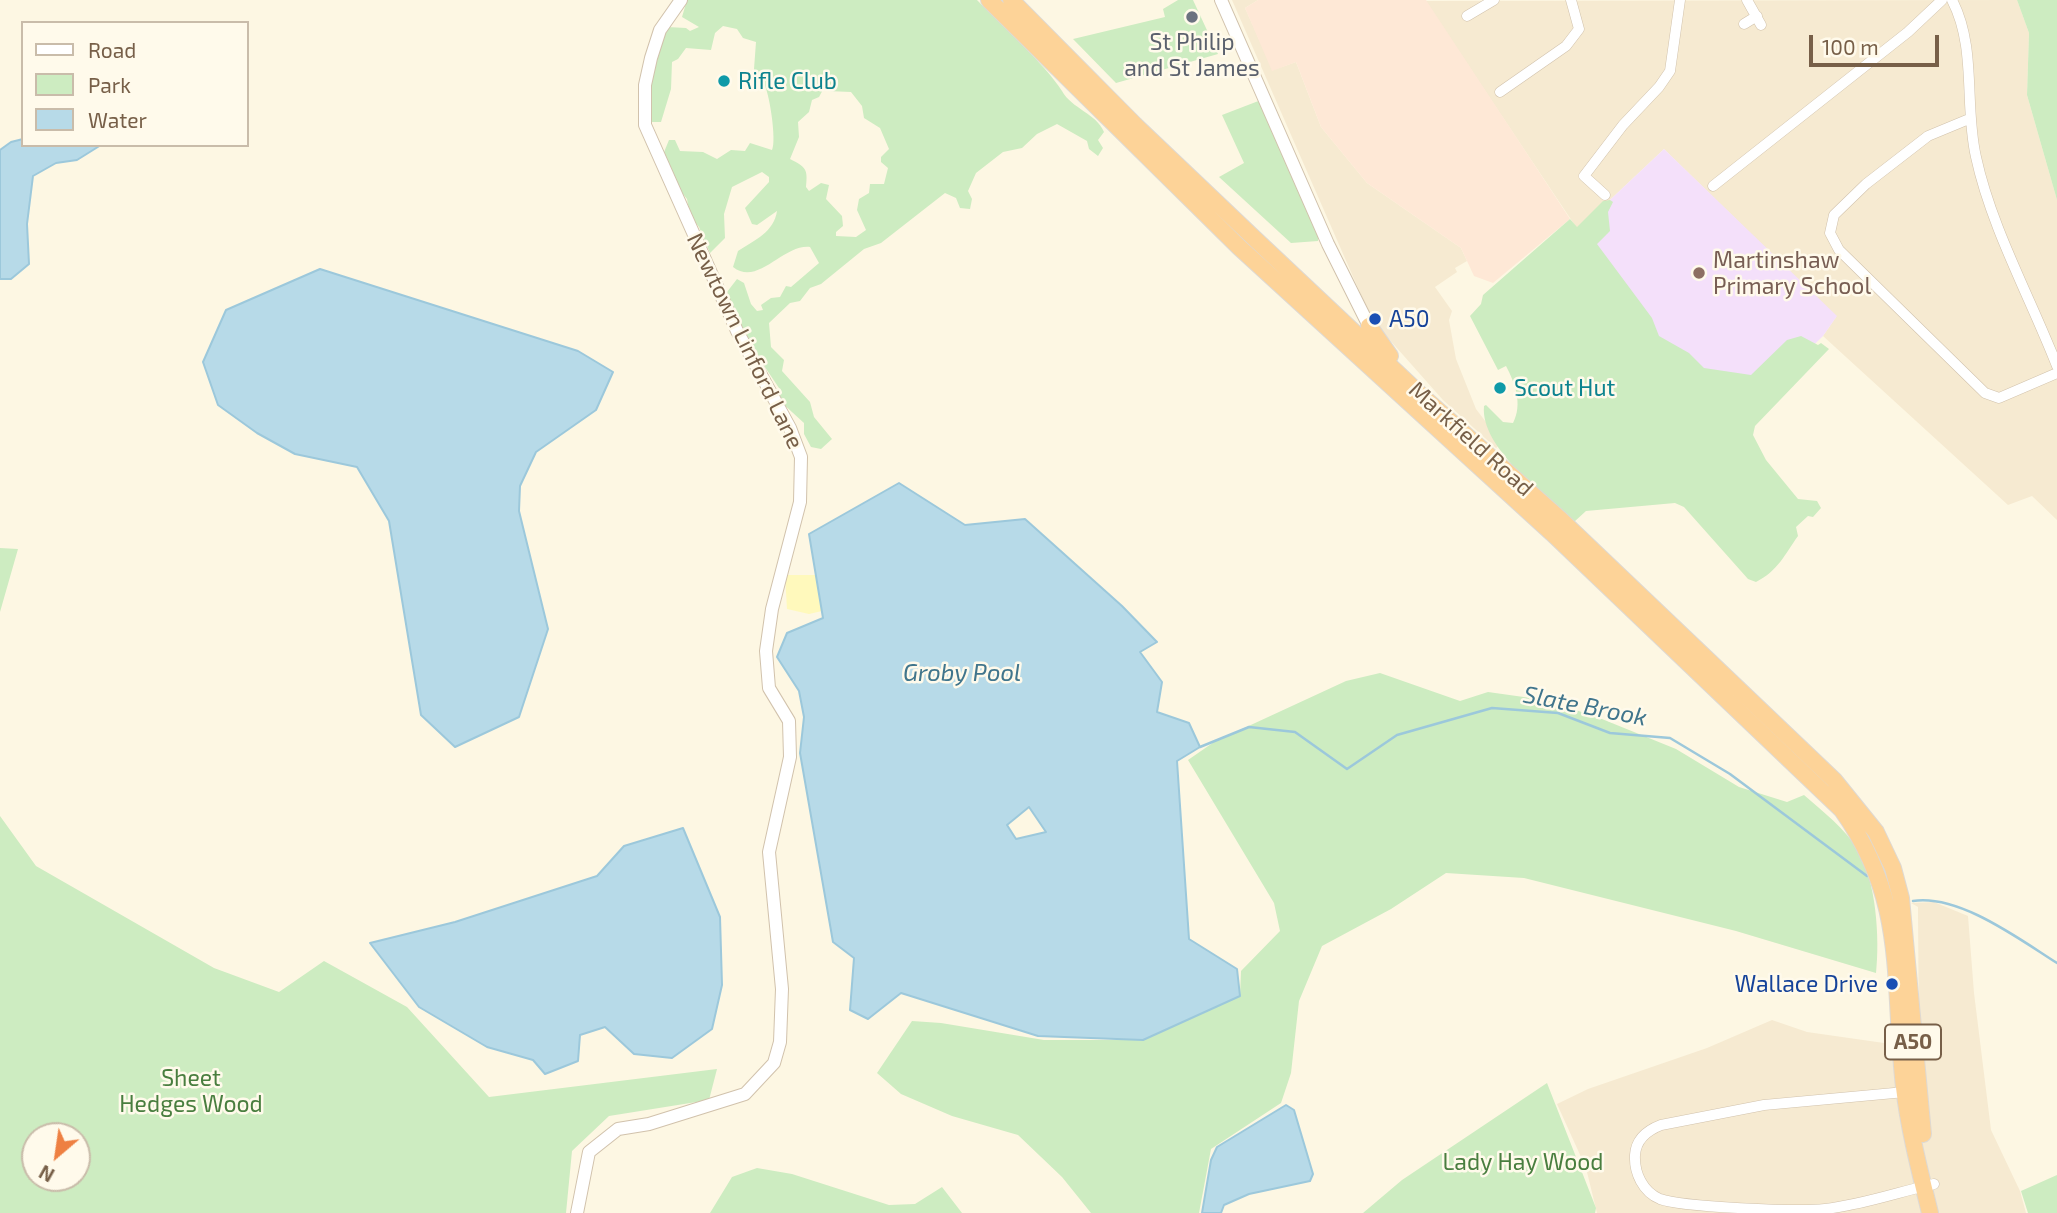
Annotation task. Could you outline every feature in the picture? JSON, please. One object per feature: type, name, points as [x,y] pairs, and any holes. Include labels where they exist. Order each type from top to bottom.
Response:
[{"type":"highway","name":"Markfield Road","points":[[989,0],[1097,110],[1239,247],[1552,533],[1842,810],[1864,841],[1879,877],[1894,932],[1905,1092]]},
{"type":"highway","name":"Markfield Road","points":[[1011,0],[1135,125],[1423,397],[1561,520],[1841,787],[1876,832],[1893,868],[1900,898],[1929,1185]]},
{"type":"highway","points":[[1369,326],[1423,397]]},
{"type":"highway","name":"A50","points":[[1905,1092],[1929,1185],[1941,1213]]},
{"type":"highway","name":"A50","points":[[1929,1185],[1930,1213]]},
{"type":"street","name":"Newtown Linford Lane","points":[[577,1213],[589,1152],[618,1129],[649,1124],[745,1094],[774,1063],[780,1042],[782,989],[769,852],[790,757],[789,721],[769,688],[766,651],[772,609],[800,502],[801,457],[790,428],[737,331],[645,125],[645,85],[651,58],[660,30],[681,0]]},
{"type":"street","points":[[1221,0],[1328,244],[1369,326]]},
{"type":"street","points":[[1468,16],[1494,0]]},
{"type":"street","points":[[1500,92],[1566,46],[1578,29],[1571,0]]},
{"type":"street","points":[[1605,195],[1584,176],[1601,151],[1670,71],[1680,0]]},
{"type":"street","points":[[1744,24],[1759,21],[1747,0]]},
{"type":"street","points":[[1713,186],[1908,32],[1942,0]]},
{"type":"street","points":[[1952,0],[1963,20],[1968,66],[1969,119],[1976,159],[2001,231],[2057,366]]},
{"type":"street","points":[[1969,119],[1928,136],[1866,184],[1834,215],[1830,233],[1839,250],[1985,393],[1999,398],[2057,373]]},
{"type":"street","points":[[1905,1092],[1764,1105],[1661,1125],[1651,1129],[1637,1145],[1636,1171],[1649,1192],[1660,1199],[1778,1211],[1828,1209],[1929,1185]]},
{"type":"shaded area","points":[[1232,0],[1258,0],[1245,8],[1273,70],[1296,62],[1321,127],[1367,183],[1461,248],[1467,261],[1455,268],[1457,272],[1435,287],[1452,311],[1449,320],[1456,359],[1476,409],[1502,443],[1496,448],[1443,400],[1372,320]]},
{"type":"shaded area","points":[[1258,0],[1426,0],[1570,219],[1493,283],[1474,276],[1461,248],[1367,183],[1321,127],[1296,62],[1272,71],[1245,8]]},
{"type":"shaded area","points":[[2017,0],[2029,33],[2027,95],[2057,200],[2057,520],[2032,496],[2008,505],[1823,336],[1836,317],[1664,149],[1578,230],[1425,1]]},
{"type":"shaded area","name":"Martinshaw Primary School","points":[[1664,149],[1837,316],[1823,336],[1718,439],[1578,230]]},
{"type":"shaded area","points":[[1934,902],[1968,916],[1974,993],[1991,1130],[2020,1191],[2026,1213],[1597,1213],[1586,1168],[1557,1104],[1588,1089],[1707,1048],[1772,1020],[1807,1032],[1919,1048],[1918,907],[1911,903]]},
{"type":"green space","points":[[687,0],[977,0],[1034,57],[1066,97],[1095,120],[1104,132],[1098,140],[1103,148],[1098,156],[1089,149],[1087,141],[1057,124],[1037,134],[1022,148],[1003,152],[976,173],[968,191],[972,199],[970,209],[960,208],[956,198],[945,193],[881,243],[864,249],[821,284],[810,288],[800,301],[790,303],[769,323],[771,347],[784,360],[782,371],[810,402],[814,417],[832,439],[821,449],[811,447],[804,434],[804,423],[781,402],[779,388],[748,342],[727,292],[737,279],[744,283],[751,304],[757,311],[763,310],[761,305],[771,298],[780,297],[786,286],[791,287],[819,263],[810,247],[790,252],[752,272],[742,272],[733,267],[738,251],[763,235],[775,218],[777,211],[757,225],[752,224],[745,208],[769,182],[769,177],[762,172],[732,187],[724,214],[725,238],[710,253],[699,227],[690,216],[687,199],[675,184],[671,167],[662,157],[669,140],[675,140],[680,151],[703,152],[717,159],[731,150],[745,151],[750,143],[772,150],[773,126],[768,94],[754,69],[756,42],[743,38],[737,29],[723,26],[715,33],[711,50],[686,48],[678,59],[672,62],[671,89],[661,122],[651,122],[648,91],[667,27],[686,28],[690,31],[699,27],[682,17]],"holes":[[[825,86],[827,91],[851,92],[862,106],[864,118],[880,128],[889,149],[881,157],[881,162],[888,168],[884,184],[870,184],[869,193],[859,199],[857,210],[866,230],[856,237],[836,236],[836,232],[843,226],[842,216],[826,199],[829,185],[821,183],[809,191],[806,187],[805,169],[790,159],[799,137],[798,122],[809,112],[812,100],[819,97]]]},
{"type":"green space","points":[[1178,0],[1193,0],[1218,54],[1116,83],[1073,39],[1165,17],[1163,9]]},
{"type":"green space","points":[[2017,0],[2057,0],[2057,200],[2027,95],[2029,33]]},
{"type":"green space","points":[[1261,100],[1318,234],[1318,241],[1291,243],[1219,177],[1244,163],[1222,115]]},
{"type":"green space","points":[[1603,201],[1613,202],[1608,212],[1610,231],[1597,244],[1652,318],[1659,336],[1689,353],[1704,368],[1751,375],[1787,340],[1801,336],[1829,349],[1755,426],[1753,435],[1766,460],[1798,499],[1817,501],[1821,508],[1813,517],[1808,516],[1796,527],[1798,536],[1785,556],[1770,573],[1756,582],[1748,579],[1684,507],[1675,503],[1586,511],[1574,522],[1517,470],[1492,438],[1484,406],[1503,422],[1513,423],[1517,394],[1506,366],[1498,370],[1470,316],[1481,304],[1483,295],[1570,219],[1577,227]]},
{"type":"green space","points":[[0,548],[18,549],[0,612]]},
{"type":"green space","points":[[1380,673],[1460,701],[1488,692],[1545,700],[1597,717],[1676,749],[1739,787],[1787,802],[1804,795],[1847,834],[1864,863],[1875,910],[1876,973],[1736,931],[1524,878],[1446,873],[1391,909],[1322,946],[1299,1001],[1291,1073],[1281,1103],[1211,1149],[1199,1213],[1091,1213],[1062,1177],[1018,1135],[952,1116],[901,1094],[877,1073],[912,1021],[941,1023],[1044,1040],[1143,1040],[1240,996],[1241,971],[1280,931],[1274,903],[1188,760],[1214,742],[1346,681]]},
{"type":"green space","name":"Sheet Hedges Wood","points":[[0,816],[36,866],[214,968],[279,992],[324,961],[407,1007],[489,1097],[717,1069],[709,1100],[609,1116],[572,1151],[566,1213],[0,1213]]},
{"type":"green space","name":"Lady Hay Wood","points":[[1547,1083],[1596,1208],[1595,1213],[1363,1213],[1402,1180]]},
{"type":"green space","points":[[757,1168],[792,1174],[889,1205],[915,1204],[942,1187],[962,1213],[710,1213],[732,1177]]},
{"type":"green space","points":[[2057,1175],[2057,1213],[2028,1213],[2021,1191]]},
{"type":"sand","points":[[785,575],[816,575],[822,611],[809,614],[787,609]]},
{"type":"water","points":[[21,140],[21,147],[98,147],[77,160],[56,163],[33,176],[27,224],[29,264],[11,279],[0,279],[0,150],[11,142]]},
{"type":"water","points":[[320,269],[578,351],[613,372],[596,410],[536,452],[520,486],[519,511],[548,629],[519,717],[455,747],[421,715],[389,521],[357,467],[295,454],[257,433],[218,405],[203,362],[226,310]]},
{"type":"water","name":"Groby Pool","points":[[899,483],[965,525],[1025,519],[1122,606],[1157,642],[1140,652],[1162,682],[1157,712],[1189,723],[1200,747],[1177,761],[1189,939],[1237,969],[1240,996],[1143,1040],[1038,1036],[901,993],[868,1019],[850,1010],[854,958],[833,942],[800,753],[804,717],[799,691],[777,657],[787,633],[823,618],[809,534]],"holes":[[[1029,807],[1046,832],[1016,839],[1007,825]]]},
{"type":"water","points":[[683,828],[720,917],[722,985],[712,1029],[672,1058],[634,1054],[605,1027],[580,1035],[578,1061],[545,1074],[533,1060],[487,1047],[419,1007],[370,943],[455,922],[597,876],[624,846]]},
{"type":"water","points":[[1286,1105],[1294,1110],[1313,1174],[1310,1181],[1249,1194],[1224,1205],[1221,1213],[1202,1213],[1211,1160],[1217,1147]]},
{"type":"waterway","name":"Slate Brook","points":[[1200,747],[1249,727],[1295,732],[1347,769],[1397,735],[1492,708],[1558,713],[1610,733],[1670,738],[1730,774],[1867,876]]},
{"type":"waterway","name":"Slate Brook","points":[[1913,901],[1950,904],[1969,911],[2007,931],[2057,963]]},
{"type":"place","name":"St Philip and St James","points":[[1192,17]]},
{"type":"place","name":"Rifle Club","points":[[724,81]]},
{"type":"place","name":"Martinshaw Primary School","points":[[1699,273]]},
{"type":"place","name":"A50","points":[[1375,319]]},
{"type":"place","name":"Scout Hut","points":[[1500,388]]},
{"type":"place","name":"Wallace Drive","points":[[1892,984]]}]
